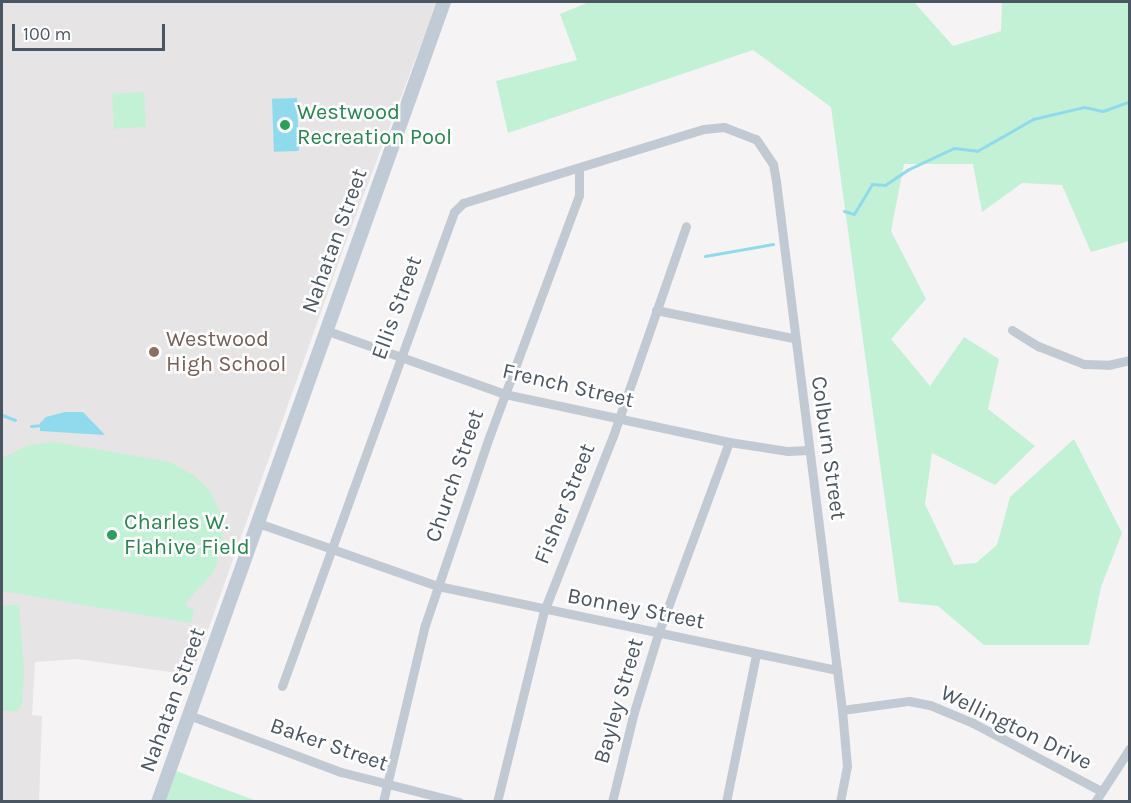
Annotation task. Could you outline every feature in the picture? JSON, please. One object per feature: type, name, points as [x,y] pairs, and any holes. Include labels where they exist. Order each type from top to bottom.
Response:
[{"type":"main road","name":"Nahatan Street","points":[[158,801],[444,2]]},
{"type":"street","name":"Ellis Street","points":[[282,686],[399,356],[454,212],[463,203],[704,129],[723,127]]},
{"type":"street","name":"Colburn Street","points":[[723,127],[756,139],[773,164],[842,710],[847,766],[840,801]]},
{"type":"street","name":"Church Street","points":[[383,801],[438,586],[505,393],[579,195],[579,169]]},
{"type":"street","name":"Fisher Street","points":[[497,801],[543,611],[618,417],[686,226]]},
{"type":"street","points":[[656,310],[794,338]]},
{"type":"street","name":"French Street","points":[[325,330],[505,393],[729,442],[788,451],[808,450]]},
{"type":"street","points":[[1012,330],[1038,346],[1084,364],[1130,360]]},
{"type":"street","name":"Bayley Street","points":[[612,801],[634,712],[658,634],[729,442]]},
{"type":"street","name":"Bonney Street","points":[[258,523],[438,586],[543,611],[837,670]]},
{"type":"street","points":[[726,801],[756,654]]},
{"type":"street","name":"Wellington Drive","points":[[842,710],[909,701],[930,705],[973,723],[1101,791]]},
{"type":"street","name":"Baker Street","points":[[189,715],[387,786],[459,801]]},
{"type":"street","points":[[1095,801],[1130,748]]},
{"type":"shaded area","name":"Westwood High School","points":[[2,2],[437,2],[347,239],[192,675],[77,659],[35,662],[32,715],[42,716],[39,801],[2,802]]},
{"type":"green space","points":[[589,2],[914,2],[953,46],[1001,31],[1002,2],[1129,2],[1129,241],[1091,252],[1062,185],[1022,183],[982,212],[973,164],[904,164],[891,231],[926,299],[891,339],[930,386],[964,337],[999,359],[988,409],[1035,446],[995,485],[932,453],[925,504],[954,565],[976,563],[997,545],[1010,497],[1074,439],[1122,533],[1101,587],[1089,645],[984,645],[938,606],[899,602],[831,107],[753,50],[508,133],[496,81],[577,60],[560,14]]},
{"type":"green space","points":[[144,92],[146,127],[114,129],[112,94]]},
{"type":"green space","name":"Charles W. Flahive Field","points":[[55,442],[170,462],[195,476],[210,491],[221,514],[223,541],[214,572],[186,602],[186,607],[194,608],[191,623],[2,591],[2,458],[28,445]]},
{"type":"green space","points":[[2,605],[19,605],[24,671],[22,704],[16,712],[2,710]]},
{"type":"green space","points":[[176,771],[257,801],[165,802]]},
{"type":"water","name":"Westwood Recreation Pool","points":[[297,98],[299,151],[274,152],[272,99]]},
{"type":"water","points":[[65,412],[83,412],[105,435],[40,431],[40,423],[46,417]]},
{"type":"waterway","points":[[844,211],[854,214],[872,184],[885,185],[907,170],[954,148],[977,151],[1033,119],[1084,107],[1103,111],[1130,101]]},
{"type":"waterway","points":[[705,256],[773,244]]},
{"type":"waterway","points":[[2,415],[15,420]]},
{"type":"waterway","points":[[31,426],[43,425]]},
{"type":"place","name":"Westwood Recreation Pool","points":[[285,125]]},
{"type":"place","name":"Westwood High School","points":[[154,352]]},
{"type":"place","name":"Charles W. Flahive Field","points":[[112,535]]}]
